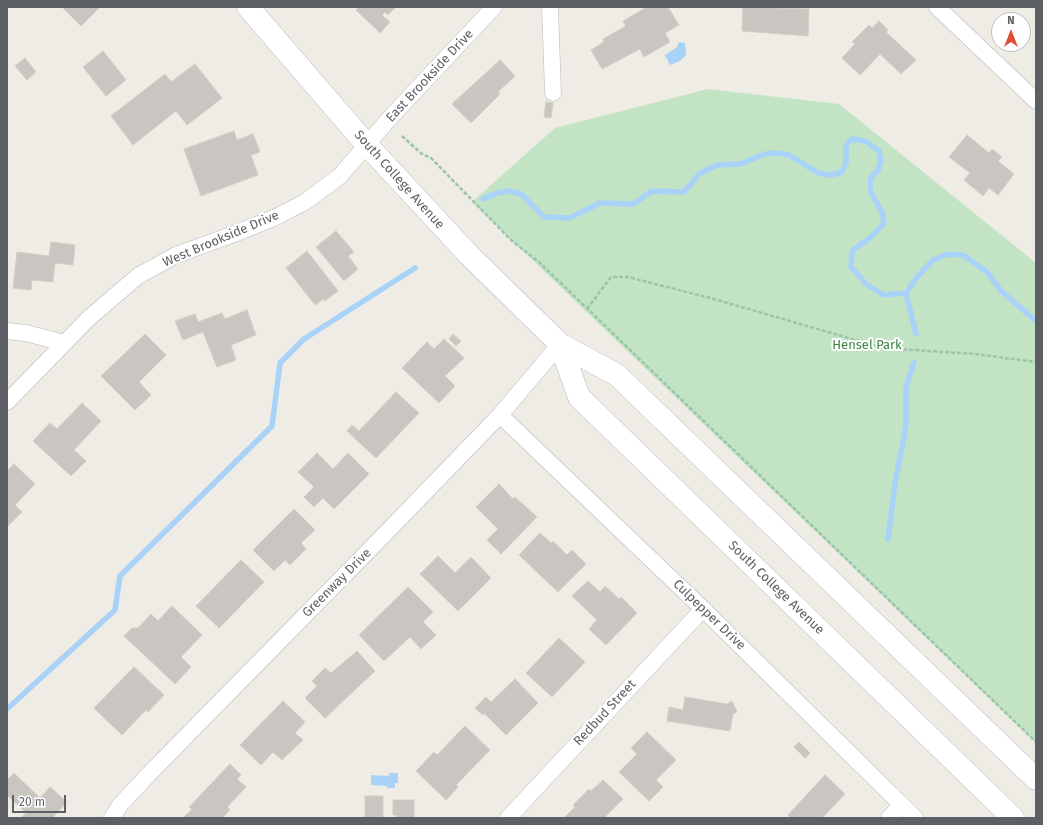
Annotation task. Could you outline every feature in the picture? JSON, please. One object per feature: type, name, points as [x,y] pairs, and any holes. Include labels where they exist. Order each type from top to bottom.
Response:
[{"type":"main road","name":"South College Avenue","points":[[248,7],[366,145],[469,255],[560,344],[617,375],[1036,779]]},
{"type":"main road","name":"South College Avenue","points":[[560,344],[579,397],[1013,818]]},
{"type":"street","name":"East Brookside Drive","points":[[366,145],[494,7]]},
{"type":"street","points":[[550,7],[553,93]]},
{"type":"street","points":[[937,7],[1036,101]]},
{"type":"street","name":"West Brookside Drive","points":[[7,402],[89,318],[138,276],[176,255],[276,217],[305,202],[340,176],[366,145]]},
{"type":"street","points":[[7,331],[26,333],[64,343]]},
{"type":"street","name":"Greenway Drive","points":[[112,818],[120,805],[149,774],[500,415],[560,344]]},
{"type":"street","name":"Culpepper Drive","points":[[500,415],[703,609],[915,818]]},
{"type":"street","name":"Redbud Street","points":[[508,818],[703,609]]},
{"type":"street","points":[[889,818],[901,805]]},
{"type":"path","points":[[402,136],[422,154],[430,158],[512,241],[538,262],[1036,742]]},
{"type":"path","points":[[587,309],[611,278],[628,277],[714,299],[883,348],[975,354],[1036,362]]},
{"type":"green space","name":"Hensel Park","points":[[708,89],[839,104],[1036,263],[1036,743],[472,202],[555,128]]},
{"type":"water","points":[[679,42],[685,43],[686,55],[680,61],[670,65],[665,55],[677,47]]},
{"type":"water","points":[[389,773],[398,773],[398,783],[395,783],[395,788],[371,785],[371,775],[389,776]]},
{"type":"building","points":[[62,7],[100,7],[81,26]]},
{"type":"building","points":[[359,7],[396,7],[388,15],[385,12],[382,15],[390,22],[380,33],[356,10]]},
{"type":"building","points":[[647,7],[668,7],[679,25],[665,33],[670,42],[644,57],[640,49],[602,69],[591,50],[604,42],[603,39],[626,26],[623,21]]},
{"type":"building","points":[[743,7],[809,9],[808,36],[742,31]]},
{"type":"building","points":[[879,21],[888,30],[886,32],[916,60],[901,74],[880,54],[860,75],[842,58],[855,44],[852,42],[869,25],[872,28]]},
{"type":"building","points":[[103,51],[126,80],[106,96],[83,67]]},
{"type":"building","points":[[25,58],[36,72],[27,80],[15,66]]},
{"type":"building","points":[[500,60],[515,76],[498,92],[500,94],[471,123],[452,104]]},
{"type":"building","points":[[195,64],[222,98],[187,125],[176,111],[133,145],[111,116],[165,74],[171,82]]},
{"type":"building","points":[[546,102],[553,103],[551,118],[544,117]]},
{"type":"building","points":[[234,131],[237,140],[253,134],[260,152],[251,155],[258,175],[201,196],[184,149]]},
{"type":"building","points":[[967,135],[989,153],[992,149],[1002,157],[998,161],[1014,174],[998,195],[989,188],[983,196],[964,180],[970,173],[949,157]]},
{"type":"building","points":[[336,231],[354,252],[348,256],[358,269],[344,281],[316,247]]},
{"type":"building","points":[[51,242],[75,245],[73,265],[55,263],[53,282],[32,280],[31,290],[13,288],[17,252],[49,256]]},
{"type":"building","points":[[307,251],[338,291],[325,301],[324,299],[315,305],[286,268]]},
{"type":"building","points":[[247,310],[256,335],[231,345],[236,360],[217,367],[203,332],[183,340],[175,321],[195,314],[198,322],[222,313],[225,319]]},
{"type":"building","points":[[145,334],[166,355],[139,382],[151,395],[135,410],[101,376]]},
{"type":"building","points":[[453,334],[461,341],[456,346],[449,339]]},
{"type":"building","points":[[444,339],[464,358],[445,376],[455,386],[439,403],[402,368],[427,342],[434,349]]},
{"type":"building","points":[[396,392],[419,413],[376,458],[347,431],[352,425],[359,431]]},
{"type":"building","points":[[82,403],[101,421],[74,450],[86,461],[71,476],[33,441],[50,423],[57,429]]},
{"type":"building","points":[[317,453],[333,469],[348,453],[369,474],[334,509],[323,498],[314,507],[304,497],[314,487],[298,472]]},
{"type":"building","points":[[14,464],[35,484],[15,505],[22,512],[7,527],[7,471]]},
{"type":"building","points":[[499,484],[513,499],[515,497],[537,517],[501,554],[487,540],[498,529],[476,507]]},
{"type":"building","points":[[294,509],[315,530],[301,543],[306,549],[290,565],[285,560],[274,571],[253,550]]},
{"type":"building","points":[[540,533],[551,543],[553,541],[567,555],[572,550],[586,564],[558,592],[519,555]]},
{"type":"building","points":[[438,556],[455,573],[471,557],[491,578],[458,611],[420,574]]},
{"type":"building","points":[[241,560],[264,582],[219,628],[196,606]]},
{"type":"building","points":[[588,581],[600,592],[605,586],[619,599],[621,597],[637,613],[606,645],[589,629],[597,620],[572,596]]},
{"type":"building","points":[[408,587],[433,612],[423,622],[436,635],[421,649],[410,637],[384,661],[359,635]]},
{"type":"building","points":[[172,606],[202,635],[181,657],[191,667],[175,684],[124,636],[132,628],[138,628],[151,614],[158,621]]},
{"type":"building","points":[[559,638],[585,662],[552,697],[526,673]]},
{"type":"building","points":[[357,651],[375,671],[325,718],[305,698],[317,686],[312,681],[325,668],[331,673]]},
{"type":"building","points":[[134,667],[164,695],[148,712],[146,710],[122,735],[94,708]]},
{"type":"building","points":[[515,679],[538,703],[506,735],[484,713],[483,715],[475,708],[486,697],[491,702]]},
{"type":"building","points":[[685,697],[727,704],[732,701],[737,712],[733,714],[730,731],[667,721],[669,707],[683,710]]},
{"type":"building","points":[[283,701],[305,722],[295,733],[303,740],[282,760],[273,752],[261,765],[240,745]]},
{"type":"building","points":[[465,726],[490,750],[456,785],[458,787],[446,800],[416,771],[434,752],[437,755]]},
{"type":"building","points":[[647,732],[676,760],[656,780],[663,787],[649,801],[619,772],[637,754],[631,748]]},
{"type":"building","points":[[799,742],[810,753],[805,758],[794,747]]},
{"type":"building","points":[[230,764],[241,775],[237,779],[246,787],[227,807],[230,810],[222,818],[183,818],[192,809],[189,807]]},
{"type":"building","points":[[14,773],[40,798],[50,787],[67,802],[52,818],[21,818],[26,813],[7,795],[7,780]]},
{"type":"building","points":[[825,775],[845,794],[822,818],[791,818],[788,815]]},
{"type":"building","points":[[603,780],[623,799],[604,818],[564,818],[575,807],[573,805],[589,789],[591,791]]},
{"type":"building","points":[[365,796],[383,796],[383,818],[365,818]]},
{"type":"building","points":[[393,800],[414,800],[414,818],[397,818],[397,815],[393,815]]},
{"type":"waterway","points":[[483,199],[497,193],[508,191],[521,194],[544,217],[569,218],[600,203],[633,204],[652,191],[684,192],[699,174],[717,165],[740,164],[765,154],[777,153],[789,155],[818,173],[831,175],[842,172],[846,163],[846,145],[852,139],[865,141],[879,151],[881,161],[878,170],[871,178],[870,185],[871,193],[882,212],[884,223],[871,237],[852,251],[851,267],[867,285],[884,295],[906,293],[917,277],[933,260],[948,254],[963,255],[987,272],[1001,291],[1036,321]]},
{"type":"waterway","points":[[7,709],[115,610],[120,576],[272,426],[280,363],[304,339],[415,268]]},
{"type":"waterway","points":[[906,293],[916,334]]},
{"type":"waterway","points":[[888,539],[895,483],[906,426],[906,387],[914,362]]}]
